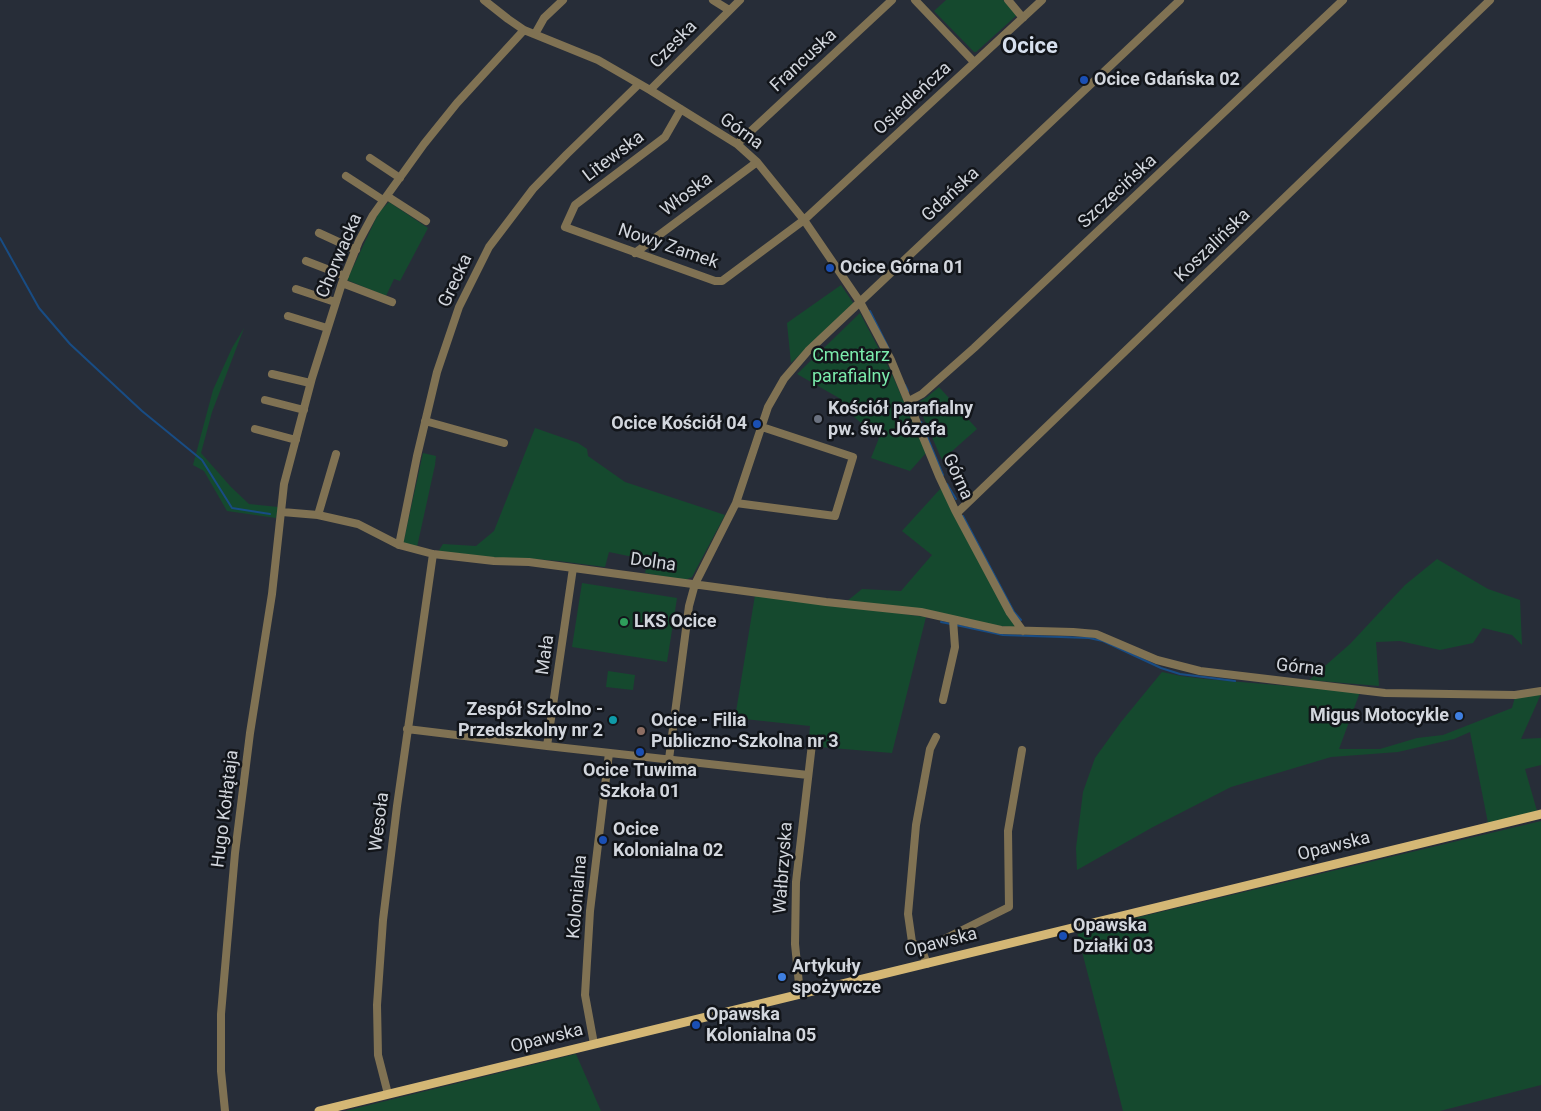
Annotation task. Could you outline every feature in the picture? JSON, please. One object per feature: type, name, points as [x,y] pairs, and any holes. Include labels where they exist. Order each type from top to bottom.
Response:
[{"type":"main road","name":"Opawska","points":[[319,1111],[1541,814]]},
{"type":"street","name":"Górna","points":[[484,0],[508,20],[524,30],[598,60],[650,90],[737,144],[757,162],[804,220],[860,302],[891,360],[939,476],[957,513],[1010,613],[1023,631],[1096,634],[1157,660],[1179,667],[1265,679],[1385,692],[1515,695],[1541,690]]},
{"type":"street","points":[[535,34],[544,18],[562,0]]},
{"type":"street","points":[[713,0],[729,10]]},
{"type":"street","name":"Czeska","points":[[650,90],[740,0]]},
{"type":"street","name":"Francuska","points":[[737,144],[892,0]]},
{"type":"street","points":[[915,0],[974,62]]},
{"type":"street","points":[[1008,0],[1023,18]]},
{"type":"street","name":"Osiedleńcza","points":[[804,220],[1042,0]]},
{"type":"street","name":"Gdańska","points":[[669,759],[689,606],[695,584],[736,502],[768,407],[784,378],[808,351],[1180,0]]},
{"type":"street","name":"Szczecińska","points":[[909,401],[922,394],[974,348],[1343,0]]},
{"type":"street","name":"Koszalińska","points":[[957,513],[1490,0]]},
{"type":"street","name":"Chorwacka","points":[[282,512],[284,484],[310,384],[327,328],[343,280],[373,215],[457,103],[524,30]]},
{"type":"street","name":"Grecka","points":[[399,545],[437,372],[458,307],[489,247],[533,188],[639,84]]},
{"type":"street","name":"Litewska","points":[[565,227],[575,206],[665,137],[681,110]]},
{"type":"street","points":[[370,158],[400,178]]},
{"type":"street","name":"Włoska","points":[[635,253],[757,162]]},
{"type":"street","points":[[346,176],[426,221]]},
{"type":"street","name":"Nowy Zamek","points":[[565,227],[715,281],[722,281],[804,220]]},
{"type":"street","points":[[319,233],[356,250]]},
{"type":"street","points":[[306,261],[392,302]]},
{"type":"street","points":[[296,289],[335,302]]},
{"type":"street","points":[[288,316],[327,328]]},
{"type":"street","points":[[272,374],[310,384]]},
{"type":"street","points":[[265,400],[304,410]]},
{"type":"street","points":[[425,421],[504,443]]},
{"type":"street","points":[[736,502],[835,516],[854,457],[762,427]]},
{"type":"street","points":[[255,429],[296,440]]},
{"type":"street","points":[[318,515],[336,454]]},
{"type":"street","name":"Dolna","points":[[282,512],[318,515],[358,524],[399,545],[433,554],[494,561],[529,562],[826,602],[921,612],[953,624],[1023,631]]},
{"type":"street","name":"Hugo Kołłątaja","points":[[224,1111],[221,1071],[221,1014],[232,881],[250,732],[272,594],[282,512]]},
{"type":"street","name":"Wesoła","points":[[388,1094],[378,1055],[377,1005],[383,920],[407,729],[433,554]]},
{"type":"street","name":"Mała","points":[[547,746],[574,568]]},
{"type":"street","points":[[943,700],[955,647],[953,624]]},
{"type":"street","points":[[407,729],[808,774]]},
{"type":"street","points":[[927,964],[922,950],[912,942],[908,914],[916,825],[930,749],[936,736]]},
{"type":"street","name":"Wałbrzyska","points":[[800,994],[795,944],[796,882],[812,744]]},
{"type":"street","points":[[922,950],[1009,907],[1008,831],[1022,750]]},
{"type":"street","name":"Kolonialna","points":[[594,1044],[586,995],[590,911],[609,753]]},
{"type":"green space","points":[[946,0],[1003,0],[1017,15],[974,52],[934,11]]},
{"type":"green space","points":[[389,202],[428,228],[400,281],[394,279],[386,296],[347,280],[379,212]]},
{"type":"green space","points":[[841,285],[854,304],[791,363],[787,323]]},
{"type":"green space","name":"Cmentarz parafialny","points":[[860,313],[891,372],[926,453],[910,471],[871,458],[879,438],[841,406],[839,398],[797,374]]},
{"type":"green space","points":[[244,328],[212,412],[201,453],[249,504],[278,507],[276,518],[227,511],[204,471],[193,465],[213,390],[232,348]]},
{"type":"green space","points":[[939,387],[977,429],[942,460],[917,403]]},
{"type":"green space","points":[[535,428],[578,443],[587,449],[588,456],[625,482],[725,515],[692,577],[685,580],[645,573],[648,560],[609,552],[605,567],[559,561],[521,558],[504,559],[438,552],[443,544],[476,546],[494,531]]},
{"type":"green space","points":[[423,453],[436,456],[417,547],[403,544]]},
{"type":"green space","points":[[941,488],[1021,629],[846,602],[862,589],[901,591],[932,555],[902,531]]},
{"type":"green space","points":[[1437,559],[1488,589],[1520,600],[1522,645],[1512,635],[1483,628],[1473,643],[1440,650],[1400,641],[1376,642],[1379,686],[1309,680],[1350,644],[1405,585]]},
{"type":"green space","name":"LKS Ocice","points":[[582,583],[677,598],[667,662],[572,647]]},
{"type":"green space","points":[[755,595],[926,617],[892,753],[808,746],[810,726],[735,718]]},
{"type":"green space","points":[[608,671],[635,675],[633,690],[606,687]]},
{"type":"green space","points":[[1162,672],[1205,679],[1360,692],[1339,749],[1380,749],[1417,738],[1443,735],[1512,708],[1515,697],[1541,694],[1521,739],[1541,738],[1541,765],[1525,769],[1537,811],[1488,823],[1470,732],[1454,739],[1398,752],[1331,757],[1231,787],[1153,827],[1077,870],[1076,848],[1083,792],[1095,758],[1121,722]]},
{"type":"green space","points":[[1541,821],[1541,1085],[1440,1111],[1123,1111],[1077,932]]},
{"type":"green space","points":[[576,1054],[601,1111],[345,1111]]},
{"type":"waterway","points":[[0,238],[39,308],[70,344],[142,411],[202,460],[232,508],[270,514]]},
{"type":"waterway","points":[[870,311],[890,351]]},
{"type":"waterway","points":[[905,385],[908,391]]},
{"type":"waterway","points":[[921,422],[943,475]]},
{"type":"waterway","points":[[947,484],[956,499]]},
{"type":"waterway","points":[[963,516],[1014,612],[1021,620]]},
{"type":"waterway","points":[[941,622],[951,624]]},
{"type":"waterway","points":[[956,625],[1003,635],[1089,638],[1103,641],[1161,668],[1180,674],[1235,681]]},
{"type":"place","name":"Ocice Gdańska 02","points":[[1084,80]]},
{"type":"place","name":"Ocice Górna 01","points":[[830,268]]},
{"type":"place","name":"Kościół parafialny pw. św. Józefa","points":[[818,419]]},
{"type":"place","name":"Ocice Kościół 04","points":[[757,424]]},
{"type":"place","name":"LKS Ocice","points":[[624,622]]},
{"type":"place","name":"Migus Motocykle","points":[[1459,716]]},
{"type":"place","name":"Zespół Szkolno - Przedszkolny nr 2","points":[[613,720]]},
{"type":"place","name":"Ocice - Filia Publiczno-Szkolna nr 3","points":[[641,731]]},
{"type":"place","name":"Ocice Tuwima Szkoła 01","points":[[640,752]]},
{"type":"place","name":"Ocice Kolonialna 02","points":[[603,840]]},
{"type":"place","name":"Opawska Działki 03","points":[[1063,936]]},
{"type":"place","name":"Artykuły spożywcze","points":[[782,977]]},
{"type":"place","name":"Opawska Kolonialna 05","points":[[696,1025]]},
{"type":"district","name":"Ocice","points":[[1030,47]]}]
